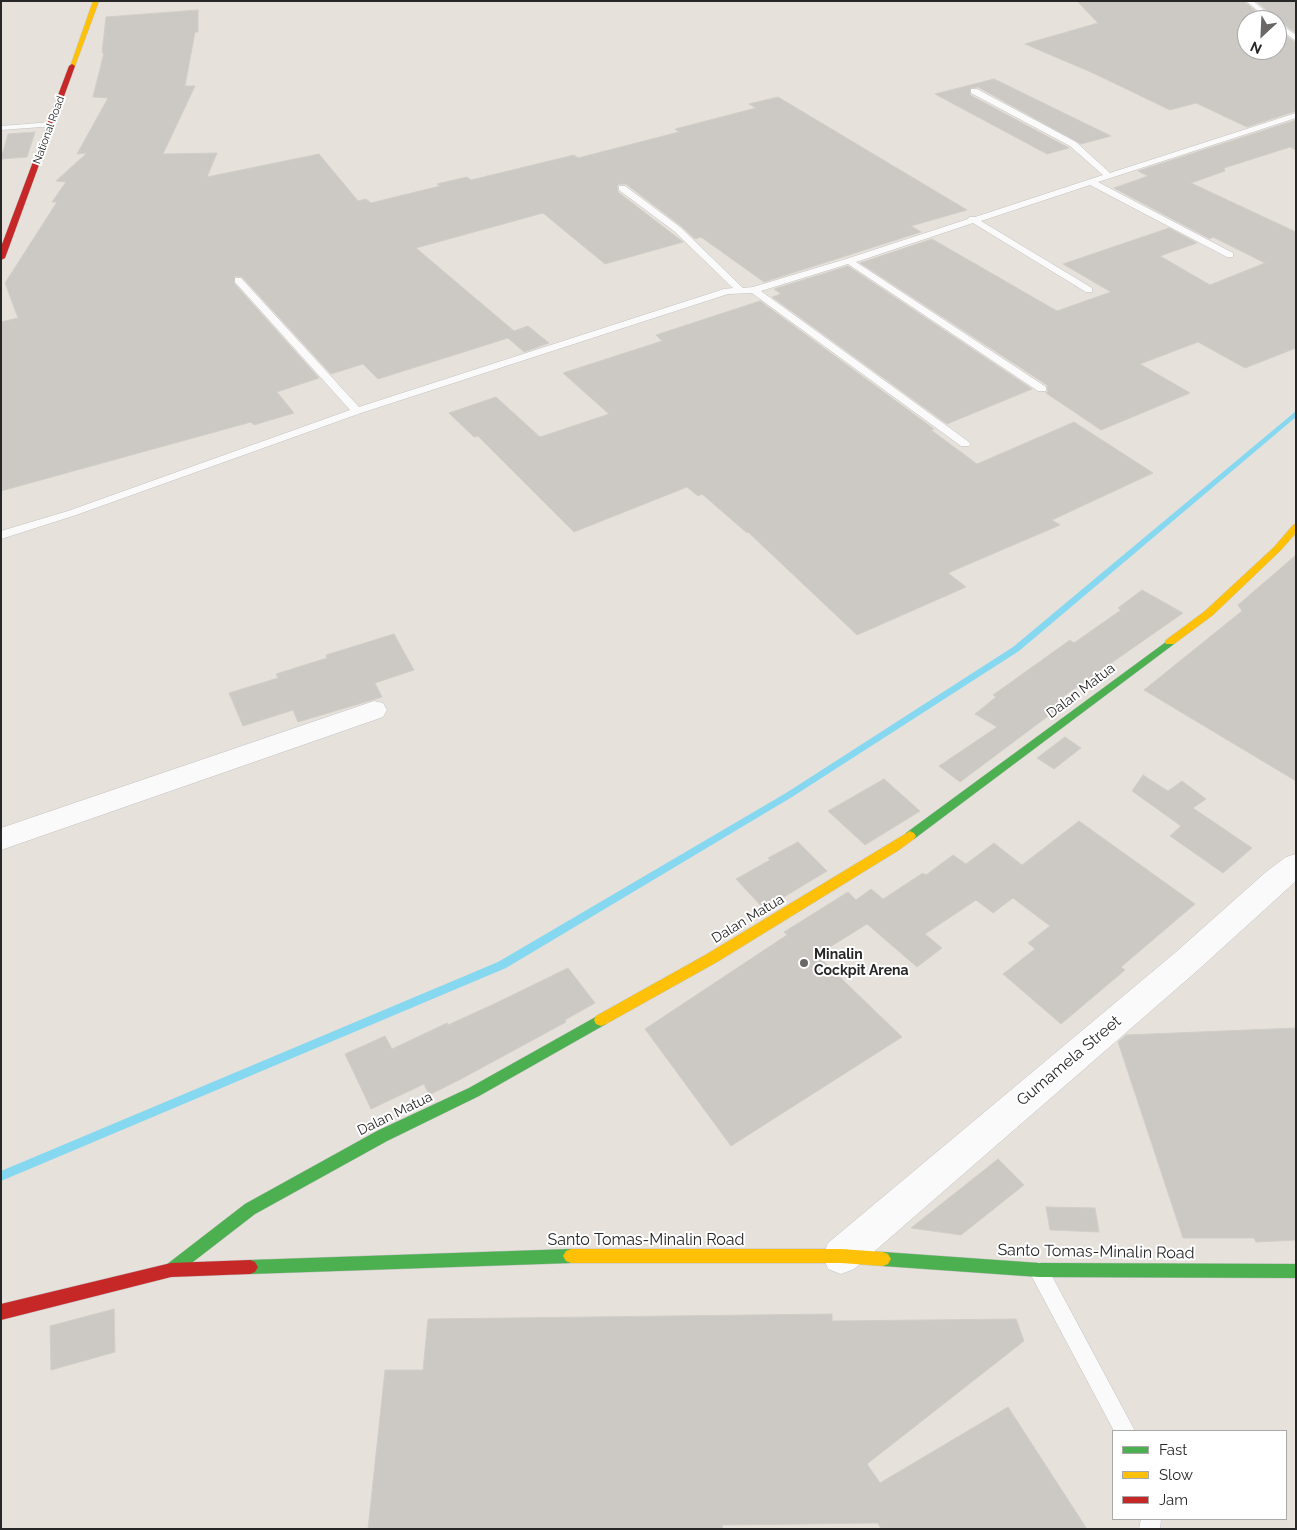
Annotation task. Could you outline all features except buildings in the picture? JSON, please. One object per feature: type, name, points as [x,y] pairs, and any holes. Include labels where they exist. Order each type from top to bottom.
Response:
[{"type":"main road","name":"National Road","points":[[1,258],[96,1]]},
{"type":"main road","name":"Dalan Matua","points":[[171,1270],[250,1209],[382,1136],[474,1092],[712,958],[895,847],[1209,613],[1277,549],[1296,527]]},
{"type":"main road","name":"Santo Tomas-Minalin Road","points":[[1,1312],[171,1270],[591,1255],[841,1256],[1039,1270],[1296,1271]]},
{"type":"street","points":[[1,839],[374,710]]},
{"type":"street","name":"Gumamela Street","points":[[841,1256],[1187,961],[1276,880],[1296,865]]},
{"type":"lane","points":[[1249,1],[1260,10]]},
{"type":"lane","points":[[974,91],[1073,144],[1108,176]]},
{"type":"lane","points":[[1,535],[72,513],[357,410],[727,290],[754,290],[1296,115]]},
{"type":"lane","points":[[1,128],[52,124]]},
{"type":"lane","points":[[1091,182],[1230,255]]},
{"type":"lane","points":[[622,188],[677,229],[739,289]]},
{"type":"lane","points":[[972,219],[1089,290]]},
{"type":"lane","points":[[848,261],[1042,389]]},
{"type":"lane","points":[[238,280],[357,410]]},
{"type":"lane","points":[[754,290],[965,444]]},
{"type":"lane","points":[[1039,1270],[1124,1430]]},
{"type":"waterway","points":[[1,1176],[502,965],[789,795],[1016,649],[1296,413]]},
{"type":"traffic: fast","points":[[910,836],[1170,642]]},
{"type":"traffic: fast","points":[[171,1270],[250,1209],[382,1136],[474,1092],[601,1020]]},
{"type":"traffic: fast","points":[[250,1267],[571,1256]]},
{"type":"traffic: fast","points":[[883,1259],[1039,1270],[1296,1271]]},
{"type":"traffic: slow","points":[[72,66],[96,1]]},
{"type":"traffic: slow","points":[[1170,642],[1209,613],[1277,549],[1296,527]]},
{"type":"traffic: slow","points":[[601,1020],[712,958],[910,836]]},
{"type":"traffic: slow","points":[[571,1256],[841,1256],[883,1259]]},
{"type":"traffic: jam","points":[[1,258],[72,66]]},
{"type":"traffic: jam","points":[[1,1312],[171,1270],[250,1267]]},
{"type":"place","name":"Minalin Cockpit Arena","points":[[804,963]]}]
